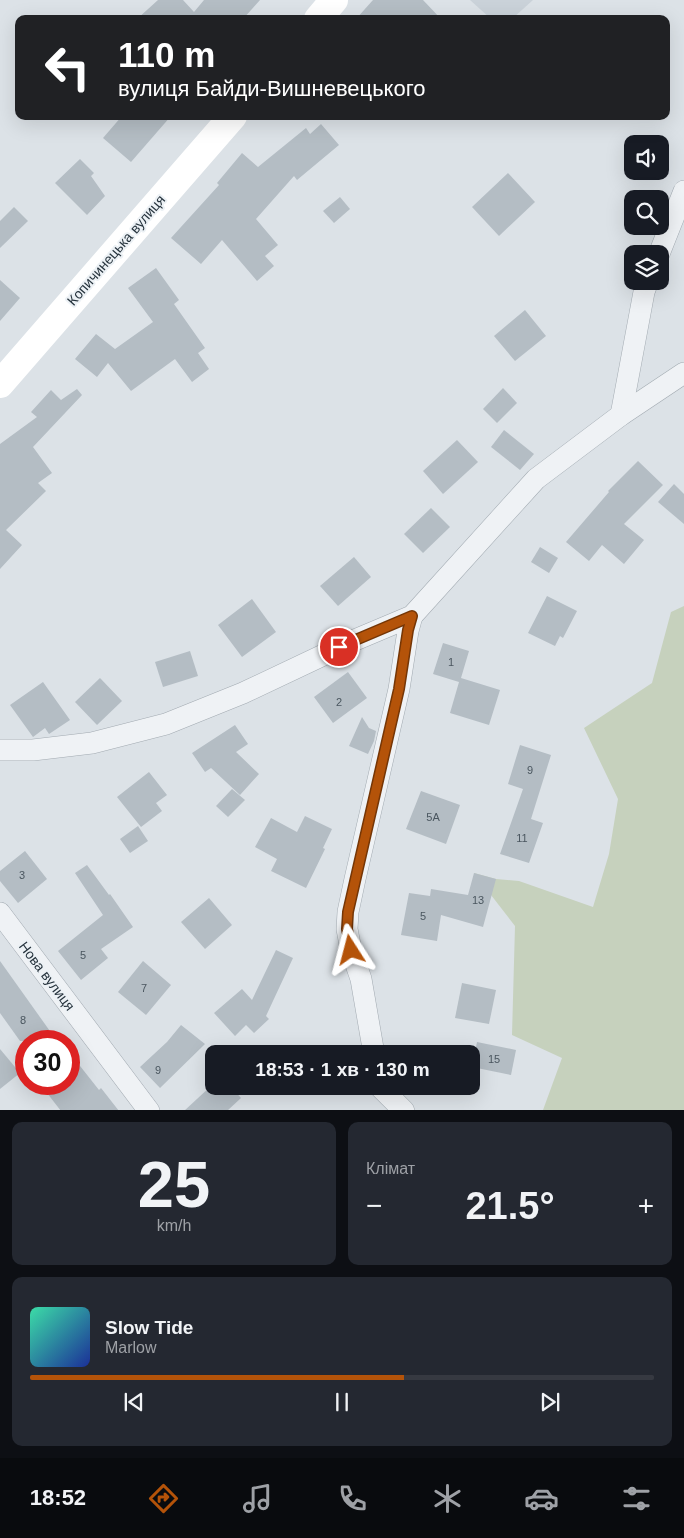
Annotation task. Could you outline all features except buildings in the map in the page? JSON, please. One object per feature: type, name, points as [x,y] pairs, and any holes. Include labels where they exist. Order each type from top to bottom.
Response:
[{"type":"main road","points":[[321,15],[334,0]]},
{"type":"main road","name":"Копичинецька вулиця","points":[[3,375],[229,120]]},
{"type":"street","points":[[663,245],[684,191]]},
{"type":"street","points":[[621,415],[645,290]]},
{"type":"street","points":[[0,750],[33,750],[92,743],[166,724],[243,693],[355,640],[412,616],[536,479],[621,415],[684,373]]},
{"type":"street","points":[[372,1045],[361,979],[351,950],[347,929],[348,912],[399,689],[412,616]]},
{"type":"street","name":"Нова вулиця","points":[[0,913],[149,1110]]},
{"type":"street","points":[[388,1095],[404,1110]]},
{"type":"shaded area","points":[[470,0],[533,0],[516,15],[487,15]]},
{"type":"green space","points":[[684,606],[684,1110],[543,1110],[562,1058],[512,1035],[515,926],[474,873],[496,879],[519,881],[593,907],[609,854],[618,799],[584,728],[652,683],[671,612]]},
{"type":"route","points":[[339,647],[412,616],[399,689],[348,912],[347,929],[351,950]]}]
